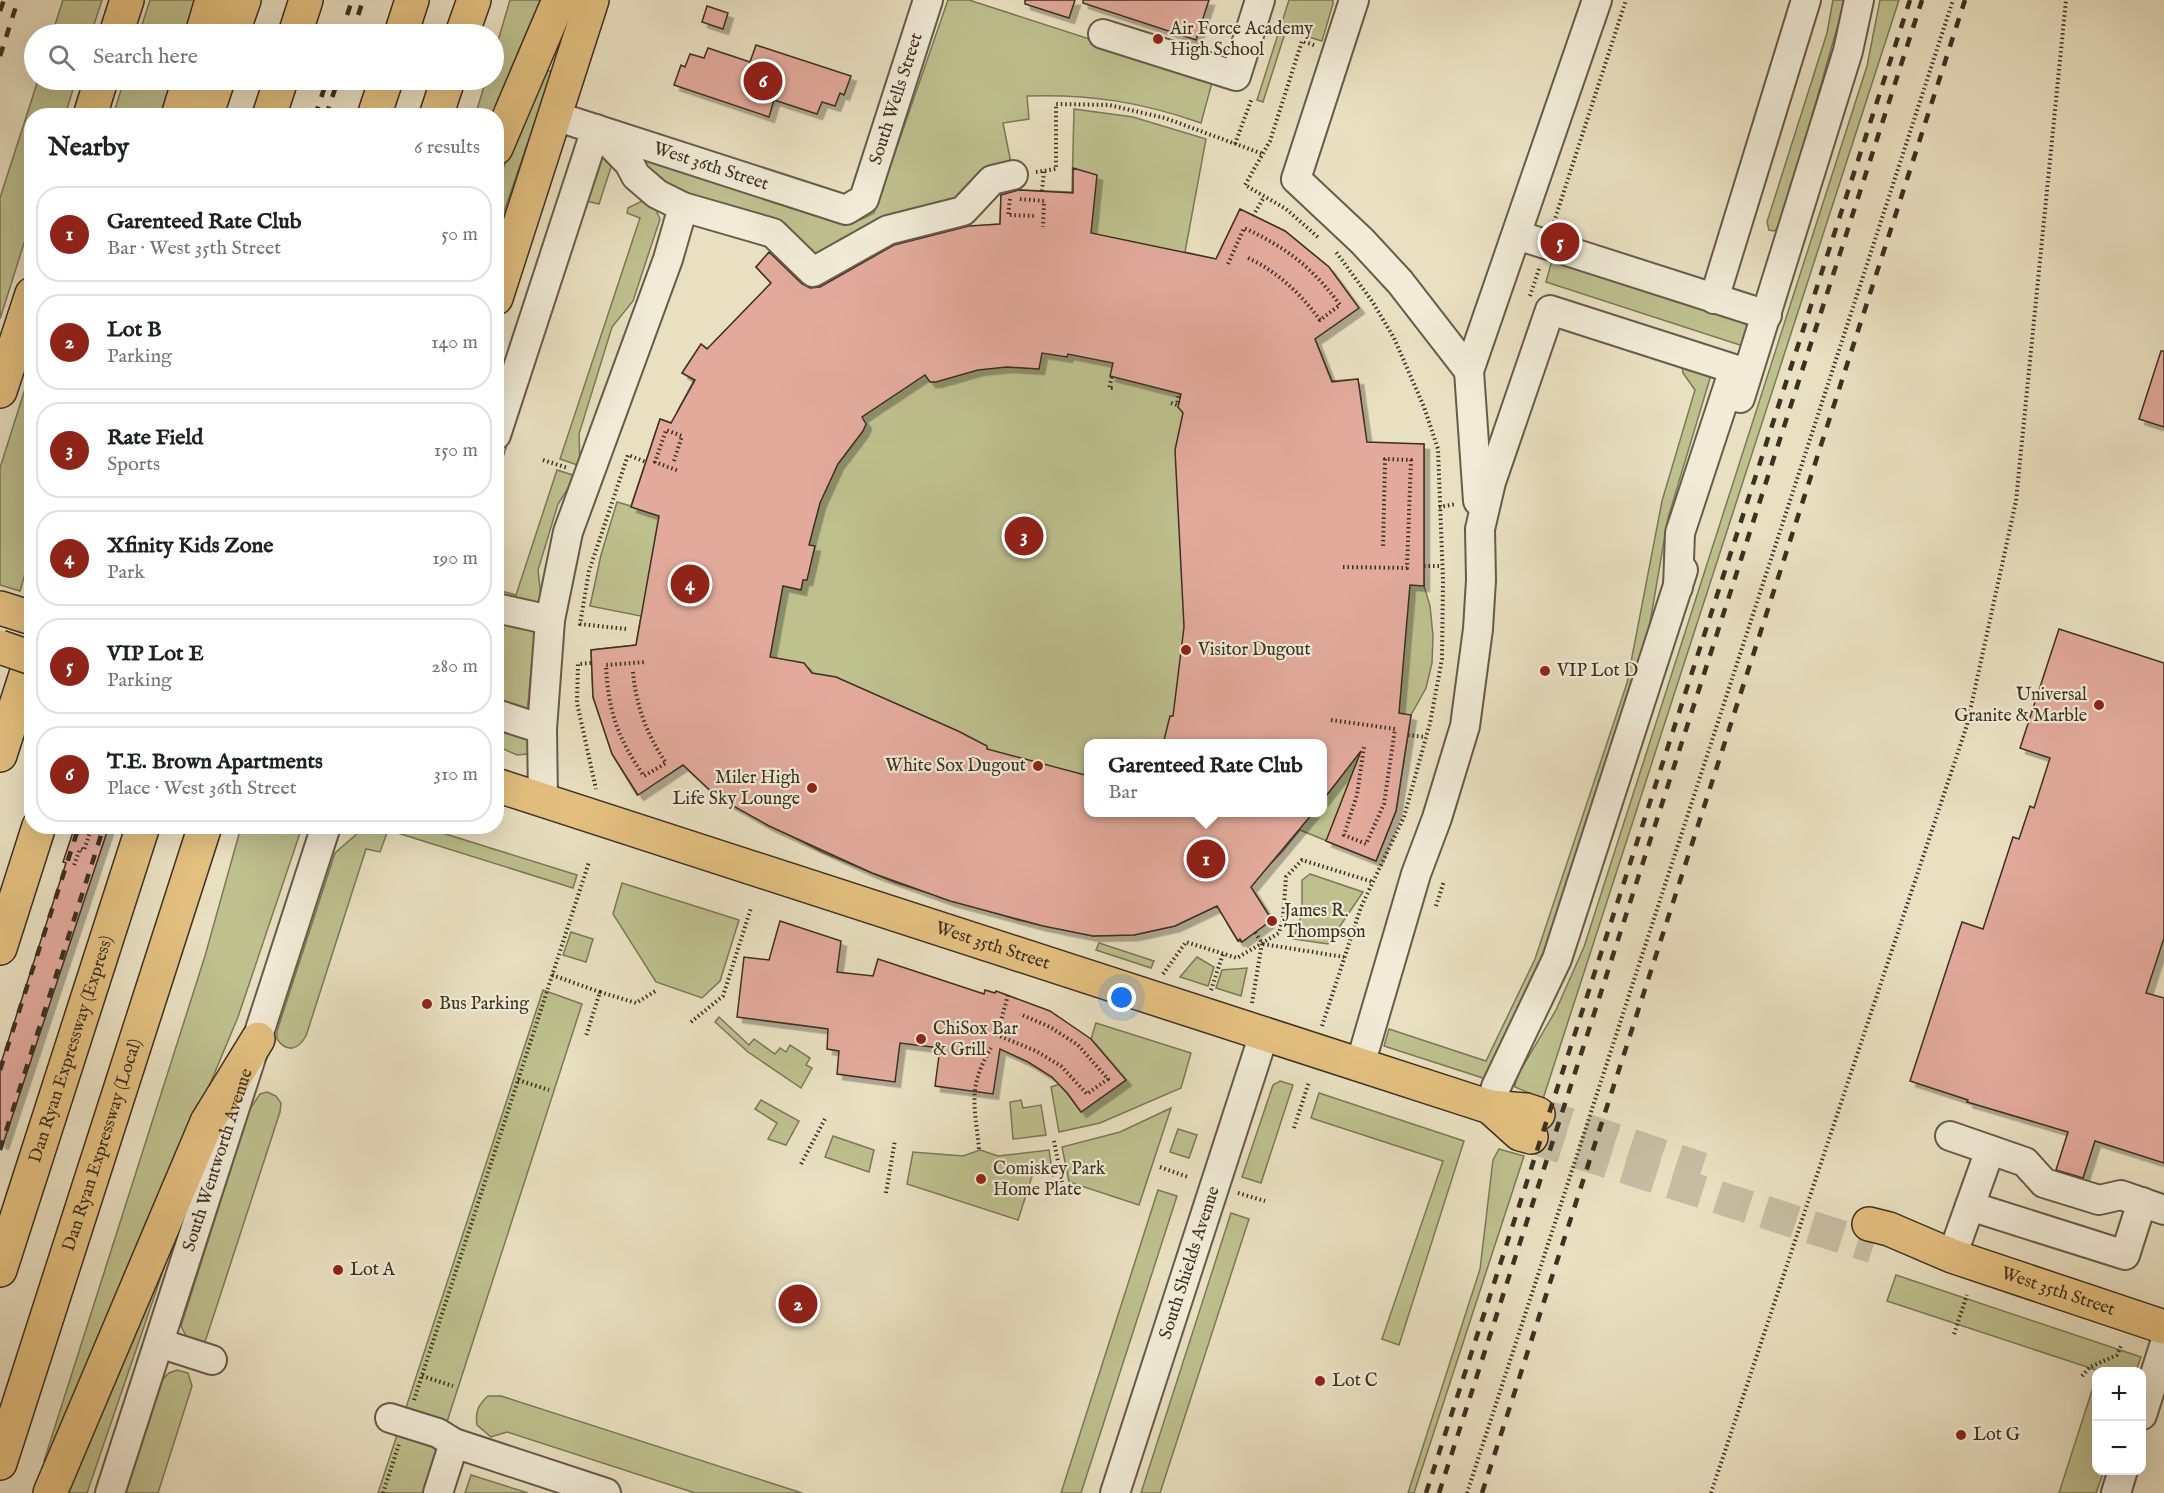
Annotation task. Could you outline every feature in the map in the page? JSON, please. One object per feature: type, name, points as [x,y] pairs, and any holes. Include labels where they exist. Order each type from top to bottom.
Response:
[{"type":"main road","points":[[119,24],[127,0]]},
{"type":"main road","points":[[205,24],[212,0]]},
{"type":"main road","points":[[236,24],[244,0]]},
{"type":"main road","points":[[298,24],[306,0]]},
{"type":"main road","points":[[404,24],[412,0]]},
{"type":"main road","points":[[466,24],[474,0]]},
{"type":"main road","points":[[504,129],[559,0]]},
{"type":"main road","points":[[504,273],[592,0]]},
{"type":"main road","points":[[92,108],[98,90]]},
{"type":"main road","points":[[180,108],[186,90]]},
{"type":"main road","points":[[209,108],[215,90]]},
{"type":"main road","points":[[272,108],[278,90]]},
{"type":"main road","points":[[377,108],[383,90]]},
{"type":"main road","points":[[439,108],[445,90]]},
{"type":"main road","points":[[0,391],[24,318]]},
{"type":"main road","points":[[0,608],[24,616]]},
{"type":"main road","points":[[0,647],[24,654]]},
{"type":"main road","points":[[0,754],[24,681]]},
{"type":"main road","name":"West 35th Street","points":[[504,788],[1258,1020],[1360,1065],[1490,1107],[1526,1110],[1534,1126]]},
{"type":"main road","points":[[0,948],[36,834]]},
{"type":"main road","name":"Dan Ryan Expressway (Express)","points":[[0,1270],[140,834]]},
{"type":"main road","name":"Dan Ryan Expressway (Local)","points":[[0,1463],[202,834]]},
{"type":"main road","points":[[50,1493],[207,1122],[258,1039]]},
{"type":"main road","name":"West 35th Street","points":[[1871,1236],[1889,1229],[1952,1256],[2164,1327]]},
{"type":"street","name":"South Wells Street","points":[[864,199],[928,0]]},
{"type":"street","points":[[1103,34],[1244,87],[1260,0]]},
{"type":"street","points":[[1354,0],[1296,179],[1347,225],[1400,282],[1469,371]]},
{"type":"street","points":[[1360,1065],[1416,874],[1440,809],[1465,726],[1478,629],[1481,580],[1480,529],[1469,371],[1597,0]]},
{"type":"street","points":[[1714,299],[1806,0]]},
{"type":"street","points":[[1490,1107],[1496,1087],[1557,958],[1767,315],[1848,51],[1859,0]]},
{"type":"street","name":"West 36th Street","points":[[555,116],[846,210],[864,199]]},
{"type":"street","points":[[504,411],[596,129],[629,163],[636,176],[657,194],[683,207],[773,233],[813,272],[888,230],[963,211],[992,180],[1013,175]]},
{"type":"street","points":[[543,800],[542,729],[550,620],[568,532],[668,259],[683,207]]},
{"type":"street","points":[[1517,236],[1767,315]]},
{"type":"street","points":[[1480,529],[1491,482],[1550,310],[1734,369],[1680,533],[1678,587]]},
{"type":"street","points":[[504,610],[550,620]]},
{"type":"street","points":[[504,717],[542,729]]},
{"type":"street","name":"South Wentworth Avenue","points":[[110,1493],[323,834]]},
{"type":"street","name":"South Shields Avenue","points":[[1115,1493],[1258,1020]]},
{"type":"street","points":[[1950,1136],[2025,1162],[2044,1183],[2099,1200],[2121,1195],[2153,1206],[2125,1255],[1970,1206]]},
{"type":"street","points":[[1952,1256],[1990,1150]]},
{"type":"street","points":[[159,1343],[212,1360]]},
{"type":"street","points":[[2150,1415],[2164,1346]]},
{"type":"street","points":[[399,1421],[438,1433],[454,1443],[606,1493]]},
{"type":"street","points":[[438,1493],[454,1443]]},
{"type":"street","points":[[2116,1493],[2121,1475]]},
{"type":"path","points":[[1553,224],[1626,0]]},
{"type":"path","points":[[1467,1493],[1953,0]]},
{"type":"path","points":[[1711,1493],[1967,725],[2016,501],[2066,0]]},
{"type":"path","points":[[1324,48],[1302,41],[1270,141],[1245,185],[1286,209],[1326,243]]},
{"type":"path","points":[[1235,144],[1244,87]]},
{"type":"path","points":[[1013,175],[1056,169],[1056,104],[1109,105],[1166,118],[1263,153]]},
{"type":"path","points":[[1042,191],[1044,171]]},
{"type":"path","points":[[1253,216],[1264,196]]},
{"type":"path","points":[[1036,216],[1008,215],[1010,199],[1044,201],[1043,227]]},
{"type":"path","points":[[1228,264],[1244,228],[1276,242],[1319,277],[1340,305],[1320,320],[1301,294],[1265,265],[1246,257]]},
{"type":"path","points":[[1320,1030],[1361,906],[1404,817],[1426,737],[1442,658],[1438,449],[1394,338],[1372,301],[1335,250]]},
{"type":"path","points":[[1112,377],[1109,388],[1113,388]]},
{"type":"path","points":[[1172,403],[1177,405],[1179,394]]},
{"type":"path","points":[[674,461],[682,436],[666,430],[655,462],[679,471]]},
{"type":"path","points":[[626,630],[580,624],[589,571],[628,455],[646,462]]},
{"type":"path","points":[[1342,567],[1407,568],[1411,460],[1385,459],[1383,548]]},
{"type":"path","points":[[1424,566],[1442,566]]},
{"type":"path","points":[[633,672],[634,690],[648,736],[666,763],[644,777],[624,748],[607,696],[606,665],[646,662]]},
{"type":"path","points":[[591,663],[578,664],[577,703],[597,794]]},
{"type":"path","points":[[1331,720],[1395,729],[1384,804],[1366,844],[1344,835],[1357,795],[1364,747]]},
{"type":"path","points":[[1408,735],[1426,737]]},
{"type":"path","points":[[74,865],[80,849],[84,850],[89,834]]},
{"type":"path","points":[[1163,972],[1186,942],[1237,958],[1244,956],[1278,933],[1282,927],[1286,877],[1302,860],[1373,882]]},
{"type":"path","points":[[383,1493],[399,1421],[422,1376],[589,862]]},
{"type":"path","points":[[1436,906],[1444,881]]},
{"type":"path","points":[[692,1022],[723,996],[751,908]]},
{"type":"path","points":[[1255,932],[1262,943],[1258,1020]]},
{"type":"path","points":[[1262,943],[1344,957]]},
{"type":"path","points":[[1210,993],[1223,954]]},
{"type":"path","points":[[552,975],[636,1003],[657,990]]},
{"type":"path","points":[[586,1036],[600,992]]},
{"type":"path","points":[[1008,995],[997,1035],[1036,1051],[1061,1066],[1087,1094],[1108,1079],[1078,1045],[1050,1027],[1020,1014]]},
{"type":"path","points":[[980,1149],[974,1092],[977,1071],[991,1048]]},
{"type":"path","points":[[518,1080],[549,1090]]},
{"type":"path","points":[[1294,1128],[1309,1082]]},
{"type":"path","points":[[801,1164],[826,1117]]},
{"type":"path","points":[[886,1193],[895,1140]]},
{"type":"path","points":[[1054,1141],[1062,1182]]},
{"type":"path","points":[[1160,1167],[1188,1177]]},
{"type":"path","points":[[1238,1193],[1265,1202]]},
{"type":"path","points":[[1954,1334],[1967,1294]]},
{"type":"path","points":[[2082,1376],[2090,1367],[2117,1355],[2121,1346]]},
{"type":"path","points":[[422,1376],[453,1386]]},
{"type":"green space","points":[[63,0],[102,0],[94,24],[55,24]]},
{"type":"green space","points":[[150,0],[197,0],[190,24],[142,24]]},
{"type":"green space","points":[[510,0],[548,0],[500,108],[477,108],[483,90],[504,90],[503,24]]},
{"type":"green space","points":[[948,0],[969,0],[1213,79],[1201,123],[1158,110],[1116,101],[1073,96],[1027,96],[1029,119],[1003,123],[1012,168],[977,189],[810,264],[669,188],[643,163],[644,157],[847,220],[860,220],[874,213]]},
{"type":"green space","points":[[1289,0],[1333,0],[1333,4],[1322,41],[1286,30],[1263,102],[1257,100]]},
{"type":"green space","points":[[1833,0],[1845,0],[1781,225],[1774,231],[1769,230],[1767,222],[1827,33]]},
{"type":"green space","points":[[1880,0],[1899,0],[1543,1099],[1515,1087],[1516,1078],[1556,1010],[1584,947],[1867,66]]},
{"type":"green space","points":[[545,69],[552,72],[504,212],[504,166]]},
{"type":"green space","points":[[35,90],[73,90],[67,108],[29,108]]},
{"type":"green space","points":[[121,90],[170,90],[165,108],[115,108]]},
{"type":"green space","points":[[1074,109],[1133,117],[1206,139],[1185,252],[1216,259],[1240,209],[1285,231],[1329,267],[1315,339],[1332,381],[1358,379],[1364,420],[1338,423],[1339,443],[1424,444],[1424,586],[1430,606],[1433,636],[1432,663],[1426,688],[1411,715],[1396,811],[1376,861],[1300,830],[1242,893],[1259,900],[1270,917],[1267,920],[1269,922],[1242,942],[1238,941],[1227,923],[1234,918],[1223,903],[1175,926],[1134,935],[1093,936],[1018,920],[896,883],[822,852],[717,797],[683,765],[637,795],[612,754],[593,697],[591,650],[636,645],[641,616],[590,606],[601,555],[617,502],[631,506],[660,419],[692,430],[696,421],[677,412],[694,380],[682,373],[701,344],[727,362],[714,342],[771,283],[756,267],[771,251],[810,287],[854,262],[901,243],[949,231],[1000,224],[1001,189],[1072,192]]},
{"type":"green space","points":[[24,123],[24,243],[0,319],[0,198]]},
{"type":"green space","points":[[600,152],[612,164],[599,204],[586,201],[504,454],[504,438],[593,161]]},
{"type":"green space","points":[[642,201],[654,206],[660,219],[633,301],[612,327],[579,434],[580,466],[560,459],[640,218],[627,213],[628,208]]},
{"type":"green space","points":[[1552,260],[1741,321],[1748,326],[1746,347],[1546,282]]},
{"type":"green space","points":[[1682,366],[1711,375],[1668,518],[1645,652],[1549,956],[1486,1079],[1384,1046],[1389,1029],[1486,1061],[1535,959],[1627,683],[1662,501],[1695,390],[1683,373]]},
{"type":"green space","points":[[24,392],[24,577],[20,591],[0,585],[0,468]]},
{"type":"green space","points":[[557,470],[576,476],[558,504],[538,570],[542,605],[504,597],[504,592],[516,595]]},
{"type":"green space","points":[[504,622],[535,631],[527,713],[504,708]]},
{"type":"green space","points":[[504,725],[527,734],[530,748],[528,754],[517,755],[504,749]]},
{"type":"green space","points":[[239,834],[300,834],[238,1017],[51,1464],[44,1461],[205,956]]},
{"type":"green space","points":[[357,834],[387,834],[380,852],[366,849],[306,1036],[296,1047],[288,1048],[277,1039],[277,1031],[335,853]]},
{"type":"green space","points":[[401,834],[445,834],[577,875],[573,888]]},
{"type":"green space","points":[[1310,874],[1363,892],[1328,944],[1293,939],[1302,914],[1302,880]]},
{"type":"green space","points":[[622,883],[739,920],[720,981],[702,998],[656,982],[613,914]]},
{"type":"green space","points":[[571,932],[593,939],[586,962],[563,955]]},
{"type":"green space","points":[[1099,943],[1154,961],[1151,968],[1096,950]]},
{"type":"green space","points":[[1197,957],[1214,967],[1208,986],[1180,977]]},
{"type":"green space","points":[[1247,968],[1241,996],[1216,988],[1222,970]]},
{"type":"green space","points":[[543,990],[582,1004],[424,1493],[378,1493]]},
{"type":"green space","points":[[719,1017],[749,1045],[754,1039],[775,1054],[780,1048],[786,1052],[790,1045],[810,1058],[806,1065],[812,1068],[801,1088],[748,1052],[715,1022]]},
{"type":"green space","points":[[1096,1023],[1191,1053],[1181,1088],[1100,1123],[1059,1132],[1051,1087],[1060,1084],[1081,1112],[1125,1080],[1091,1039]]},
{"type":"green space","points":[[1280,1081],[1293,1085],[1261,1183],[1242,1177],[1273,1085]]},
{"type":"green space","points":[[267,1092],[276,1096],[281,1103],[280,1112],[206,1339],[203,1343],[188,1340],[181,1326],[250,1109],[260,1094]]},
{"type":"green space","points":[[1319,1093],[1464,1141],[1399,1345],[1382,1339],[1443,1161],[1311,1118]]},
{"type":"green space","points":[[761,1100],[799,1121],[786,1145],[768,1139],[777,1123],[755,1109]]},
{"type":"green space","points":[[1021,1100],[1023,1108],[1041,1105],[1046,1135],[1013,1139],[1010,1102]]},
{"type":"green space","points":[[1171,1108],[1139,1205],[1069,1182],[1062,1147],[1120,1132]]},
{"type":"green space","points":[[1178,1129],[1197,1135],[1189,1158],[1170,1152]]},
{"type":"green space","points":[[833,1136],[874,1150],[869,1172],[825,1157]]},
{"type":"green space","points":[[1499,1149],[1524,1156],[1414,1493],[1408,1493],[1480,1269],[1493,1160]]},
{"type":"green space","points":[[980,1150],[998,1156],[1049,1150],[1053,1176],[1034,1170],[1018,1220],[907,1184],[913,1152],[963,1156]]},
{"type":"green space","points":[[1158,1190],[1177,1196],[1081,1493],[1061,1493]]},
{"type":"green space","points":[[1231,1213],[1249,1219],[1160,1493],[1141,1493]]},
{"type":"green space","points":[[176,1233],[87,1493],[65,1493]]},
{"type":"green space","points":[[1896,1275],[2141,1357],[2137,1367],[2092,1369],[1887,1301]]},
{"type":"green space","points":[[177,1370],[188,1373],[192,1386],[158,1493],[126,1493],[163,1379],[169,1373]]},
{"type":"green space","points":[[2092,1390],[2092,1475],[2103,1475],[2096,1493],[2059,1493]]},
{"type":"green space","points":[[488,1396],[501,1396],[802,1493],[695,1493],[507,1432],[491,1437],[477,1425],[476,1420],[478,1409]]},
{"type":"green space","points":[[471,1475],[528,1493],[465,1493]]},
{"type":"building","points":[[1025,0],[1075,0],[1069,18],[1025,4]]},
{"type":"building","points":[[1083,0],[1209,0],[1196,40],[1083,3]]},
{"type":"building","points":[[707,6],[728,13],[723,29],[702,22]]},
{"type":"building","points":[[756,45],[851,76],[844,95],[840,93],[835,106],[822,102],[817,114],[774,100],[769,117],[674,85],[681,65],[685,67],[690,54],[704,58],[708,48],[750,62]]},
{"type":"building","points":[[1073,168],[1097,175],[1091,233],[1216,259],[1240,209],[1285,231],[1329,267],[1359,308],[1315,339],[1332,382],[1358,379],[1367,442],[1424,444],[1424,586],[1410,585],[1399,713],[1411,715],[1396,811],[1376,861],[1326,841],[1361,751],[1327,795],[1327,739],[1164,739],[1170,716],[1173,716],[1184,627],[1175,450],[1183,413],[1178,407],[1181,394],[1110,376],[1113,363],[1068,354],[1067,357],[1042,353],[1039,369],[1007,367],[978,370],[936,382],[930,382],[925,375],[862,417],[866,424],[863,431],[838,464],[820,503],[809,545],[815,546],[807,580],[803,580],[801,590],[783,586],[770,657],[804,663],[812,673],[836,677],[958,731],[987,746],[987,749],[1084,775],[1084,817],[1310,817],[1251,887],[1270,917],[1267,920],[1269,922],[1242,942],[1240,939],[1238,941],[1217,906],[1175,926],[1134,935],[1093,936],[1043,926],[950,901],[872,873],[769,826],[717,797],[683,765],[638,795],[612,754],[593,697],[591,650],[636,645],[659,516],[631,507],[660,419],[671,423],[695,380],[682,373],[701,344],[707,349],[771,283],[756,267],[769,252],[802,284],[810,288],[820,287],[894,245],[969,226],[1000,224],[1001,195],[1019,190],[1073,193]]},
{"type":"building","points":[[2161,351],[2164,351],[2164,427],[2139,419]]},
{"type":"building","points":[[2059,629],[2164,663],[2164,938],[2146,993],[2164,998],[2164,1163],[2095,1141],[2083,1178],[2056,1170],[2068,1132],[1967,1102],[1968,1100],[1910,1081],[1962,922],[1983,929],[2013,837],[2019,839],[2030,806],[2034,808],[2050,758],[2020,748]]},
{"type":"building","points":[[72,834],[106,834],[3,1144],[0,1143],[0,1066],[66,863],[63,862]]},
{"type":"building","points":[[780,921],[841,941],[837,972],[873,976],[878,959],[984,994],[985,990],[995,993],[996,991],[1050,1011],[1091,1039],[1126,1080],[1081,1112],[1052,1077],[1028,1062],[1000,1049],[993,1094],[935,1086],[940,1048],[900,1043],[895,1082],[837,1074],[839,1051],[827,1049],[828,1029],[737,1017],[744,957],[769,960]]},
{"type":"tunnel","points":[[1538,1114],[1702,1169]]},
{"type":"tunnel","points":[[1531,1137],[1873,1247]]},
{"type":"railway","points":[[0,11],[4,0]]},
{"type":"railway","points":[[0,56],[18,0]]},
{"type":"railway","points":[[344,24],[352,0]]},
{"type":"railway","points":[[355,24],[363,0]]},
{"type":"railway","points":[[1426,1493],[1910,0]]},
{"type":"railway","points":[[1439,1493],[1922,0]]},
{"type":"railway","points":[[1482,1493],[1965,0]]},
{"type":"railway","points":[[318,108],[324,90]]},
{"type":"railway","points":[[329,108],[335,90]]},
{"type":"railway","points":[[0,1070],[76,834]]},
{"type":"railway","points":[[0,1150],[101,834]]},
{"type":"place","name":"Air Force Academy High School","points":[[1158,39]]},
{"type":"place","name":"T.E. Brown Apartments","points":[[763,81]]},
{"type":"place","name":"VIP Lot E","points":[[1560,242]]},
{"type":"place","name":"Rate Field","points":[[1024,536]]},
{"type":"place","name":"Xfinity Kids Zone","points":[[690,584]]},
{"type":"place","name":"Visitor Dugout","points":[[1186,650]]},
{"type":"place","name":"VIP Lot D","points":[[1545,671]]},
{"type":"place","name":"Universal Granite & Marble","points":[[2099,705]]},
{"type":"place","name":"White Sox Dugout","points":[[1038,766]]},
{"type":"place","name":"Miler High Life Sky Lounge","points":[[812,788]]},
{"type":"place","name":"Garenteed Rate Club","points":[[1206,859]]},
{"type":"place","name":"James R. Thompson","points":[[1272,921]]},
{"type":"place","name":"Bus Parking","points":[[427,1004]]},
{"type":"place","name":"ChiSox Bar & Grill","points":[[921,1039]]},
{"type":"place","name":"Comiskey Park Home Plate","points":[[981,1179]]},
{"type":"place","name":"Lot A","points":[[338,1270]]},
{"type":"place","name":"Lot B","points":[[798,1304]]},
{"type":"place","name":"Lot C","points":[[1320,1381]]},
{"type":"place","name":"Lot G","points":[[1961,1435]]}]
